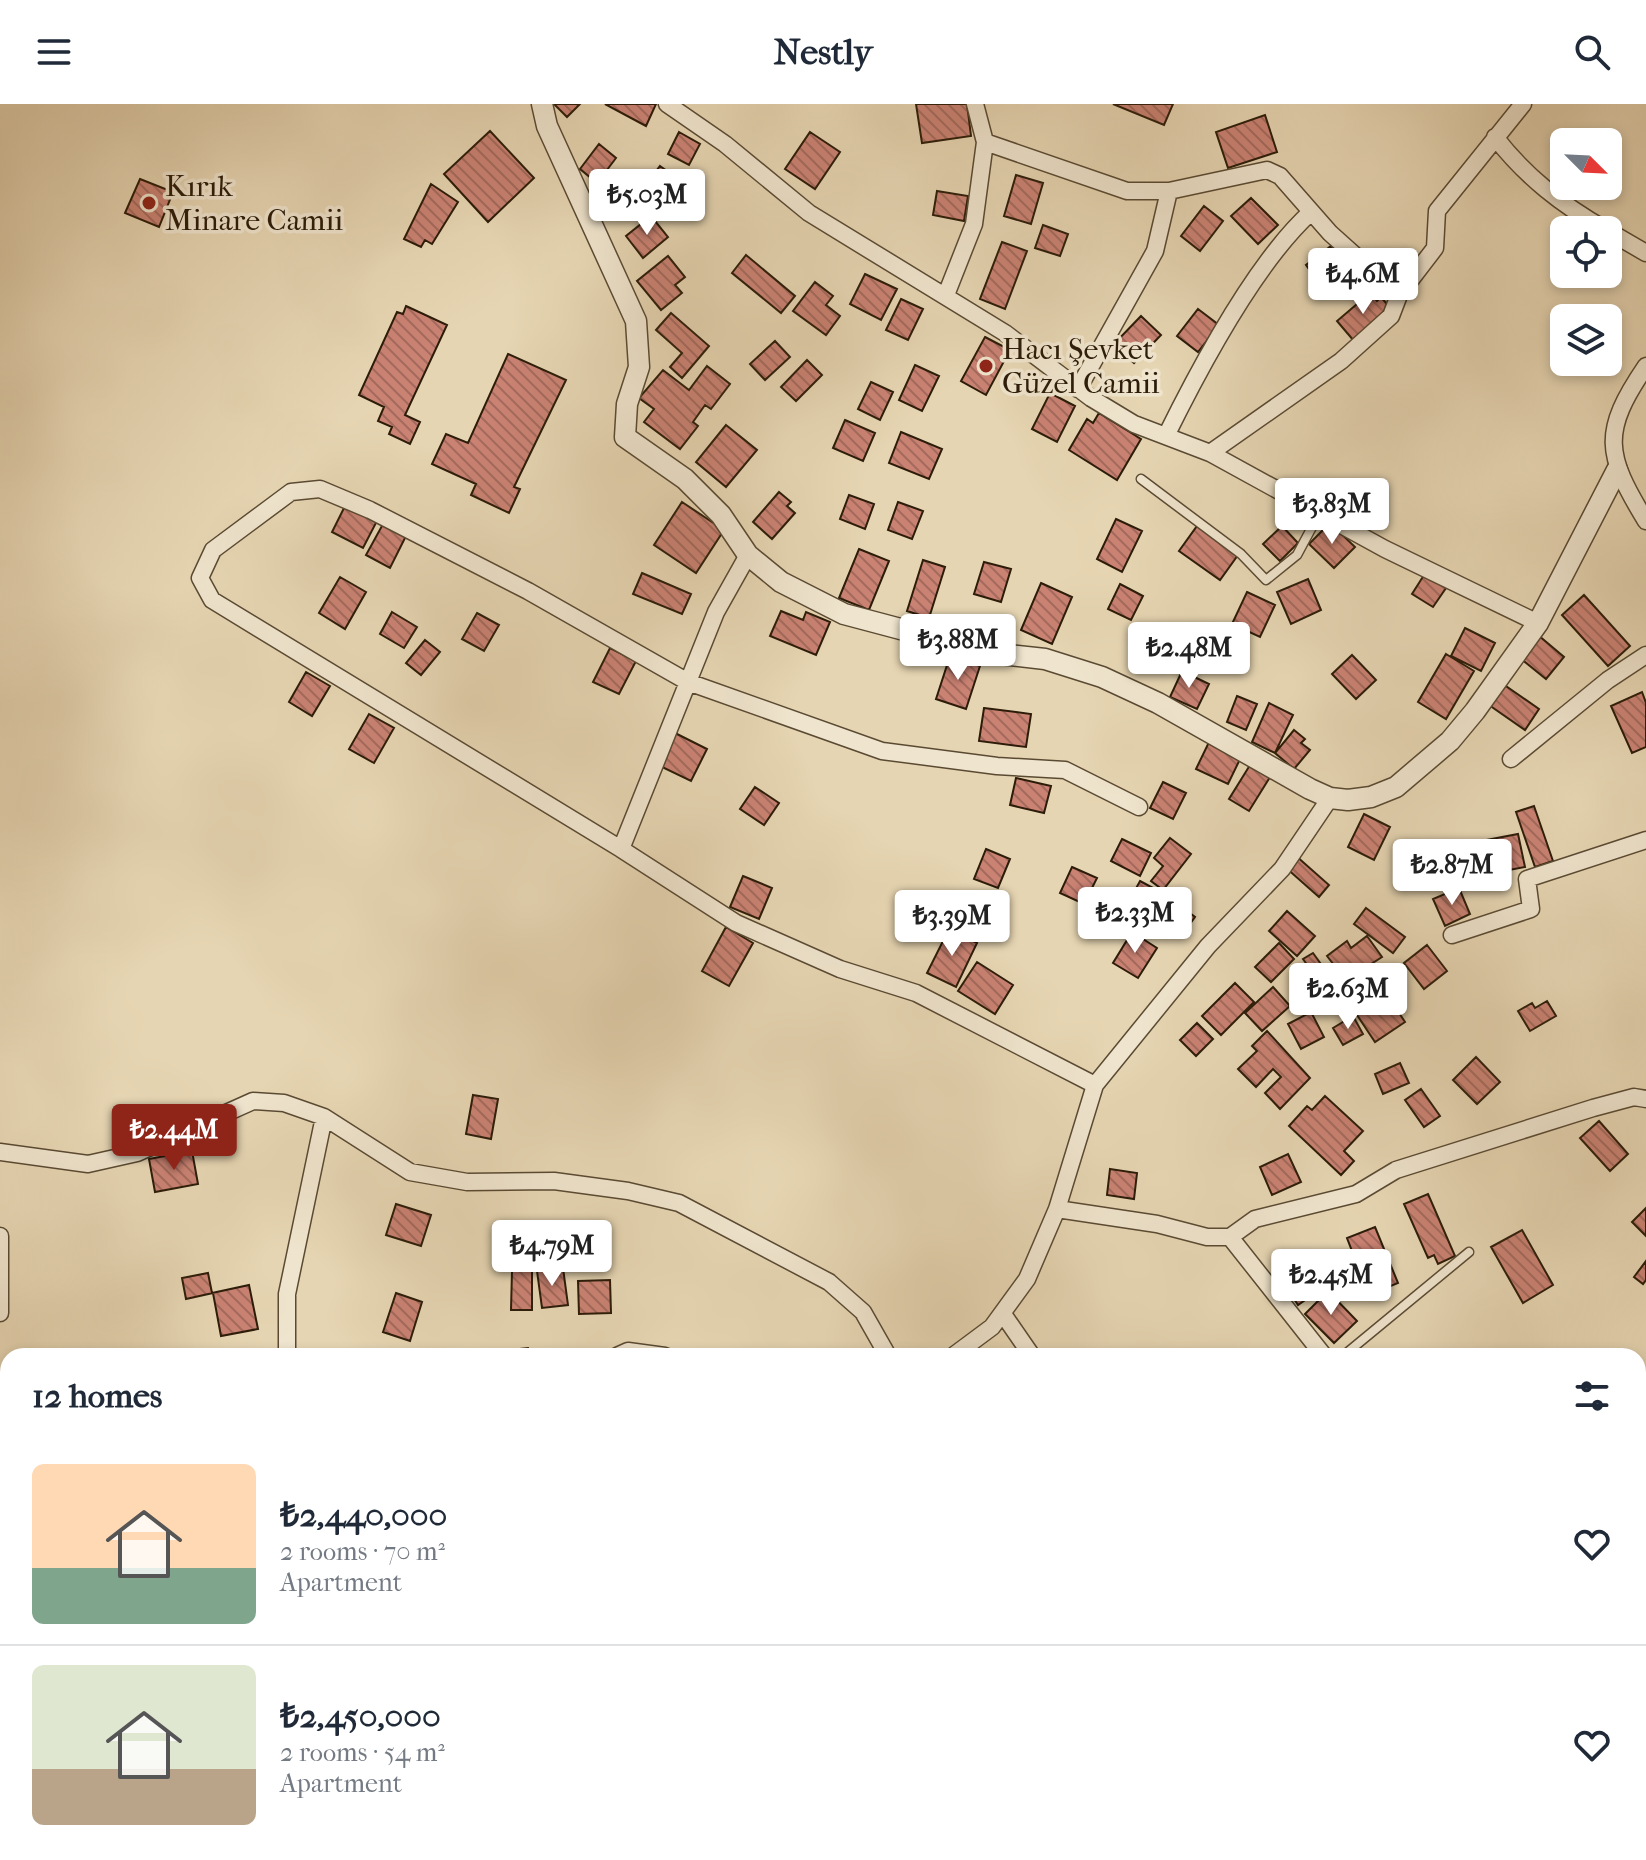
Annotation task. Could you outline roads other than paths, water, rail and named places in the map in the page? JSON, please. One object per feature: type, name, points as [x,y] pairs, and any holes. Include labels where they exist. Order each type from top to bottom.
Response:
[{"type":"street","points":[[542,104],[547,126],[636,321],[639,367],[627,404],[625,437],[685,479],[721,515],[748,555],[781,582],[844,614],[991,653],[1045,659],[1102,677],[1158,703],[1330,798],[1371,797],[1396,787],[1475,711],[1538,623],[1617,470]]},
{"type":"street","points":[[667,104],[725,144],[809,213],[1005,333],[1078,389],[1134,424],[1210,453],[1320,513],[1538,623]]},
{"type":"street","points":[[946,295],[974,224],[985,142],[975,104]]},
{"type":"street","points":[[1210,453],[1341,361],[1391,316],[1399,295],[1435,248],[1437,211],[1523,104]]},
{"type":"street","points":[[1495,137],[1531,178],[1582,216]]},
{"type":"street","points":[[985,142],[1127,191],[1169,191],[1267,170],[1280,176],[1311,212],[1399,295]]},
{"type":"street","points":[[1078,389],[1155,251],[1169,191]]},
{"type":"street","points":[[1166,436],[1187,393],[1283,237],[1311,212]]},
{"type":"street","points":[[1622,239],[1646,253]]},
{"type":"street","points":[[1646,366],[1618,414],[1613,437],[1617,470],[1646,521]]},
{"type":"street","points":[[1095,1085],[916,993],[840,969],[736,923],[621,849],[212,600],[202,587],[202,568],[221,542],[291,492],[320,489],[370,510],[528,591],[688,682],[882,751],[997,766],[1065,770],[1139,807]]},
{"type":"street","points":[[621,849],[716,612],[748,555]]},
{"type":"street","points":[[1511,759],[1608,680],[1646,655]]},
{"type":"street","points":[[963,1348],[1003,1314],[1027,1279],[1057,1209],[1095,1085],[1208,946],[1282,869],[1330,798]]},
{"type":"street","points":[[1452,935],[1531,909],[1527,879],[1646,840]]},
{"type":"street","points":[[1057,1209],[1157,1224],[1207,1237],[1230,1237],[1255,1219],[1356,1194],[1396,1170],[1441,1155],[1593,1108],[1634,1097],[1646,1099]]},
{"type":"street","points":[[0,1152],[88,1164],[137,1153],[253,1101],[284,1103],[324,1117],[410,1172],[467,1182],[554,1181],[628,1191],[679,1203],[829,1282],[863,1312],[883,1348]]},
{"type":"street","points":[[287,1348],[287,1294],[324,1117]]},
{"type":"street","points":[[0,1236],[0,1313]]},
{"type":"street","points":[[1230,1237],[1318,1348]]},
{"type":"street","points":[[1003,1314],[1026,1348]]},
{"type":"lane","points":[[1141,479],[1241,554],[1266,580],[1297,555],[1320,513]]},
{"type":"lane","points":[[1353,1348],[1469,1252]]},
{"type":"place","name":"Kırık Minare Camii","points":[[149,203]]},
{"type":"place","name":"Hacı Şevket Güzel Camii","points":[[986,366]]}]
